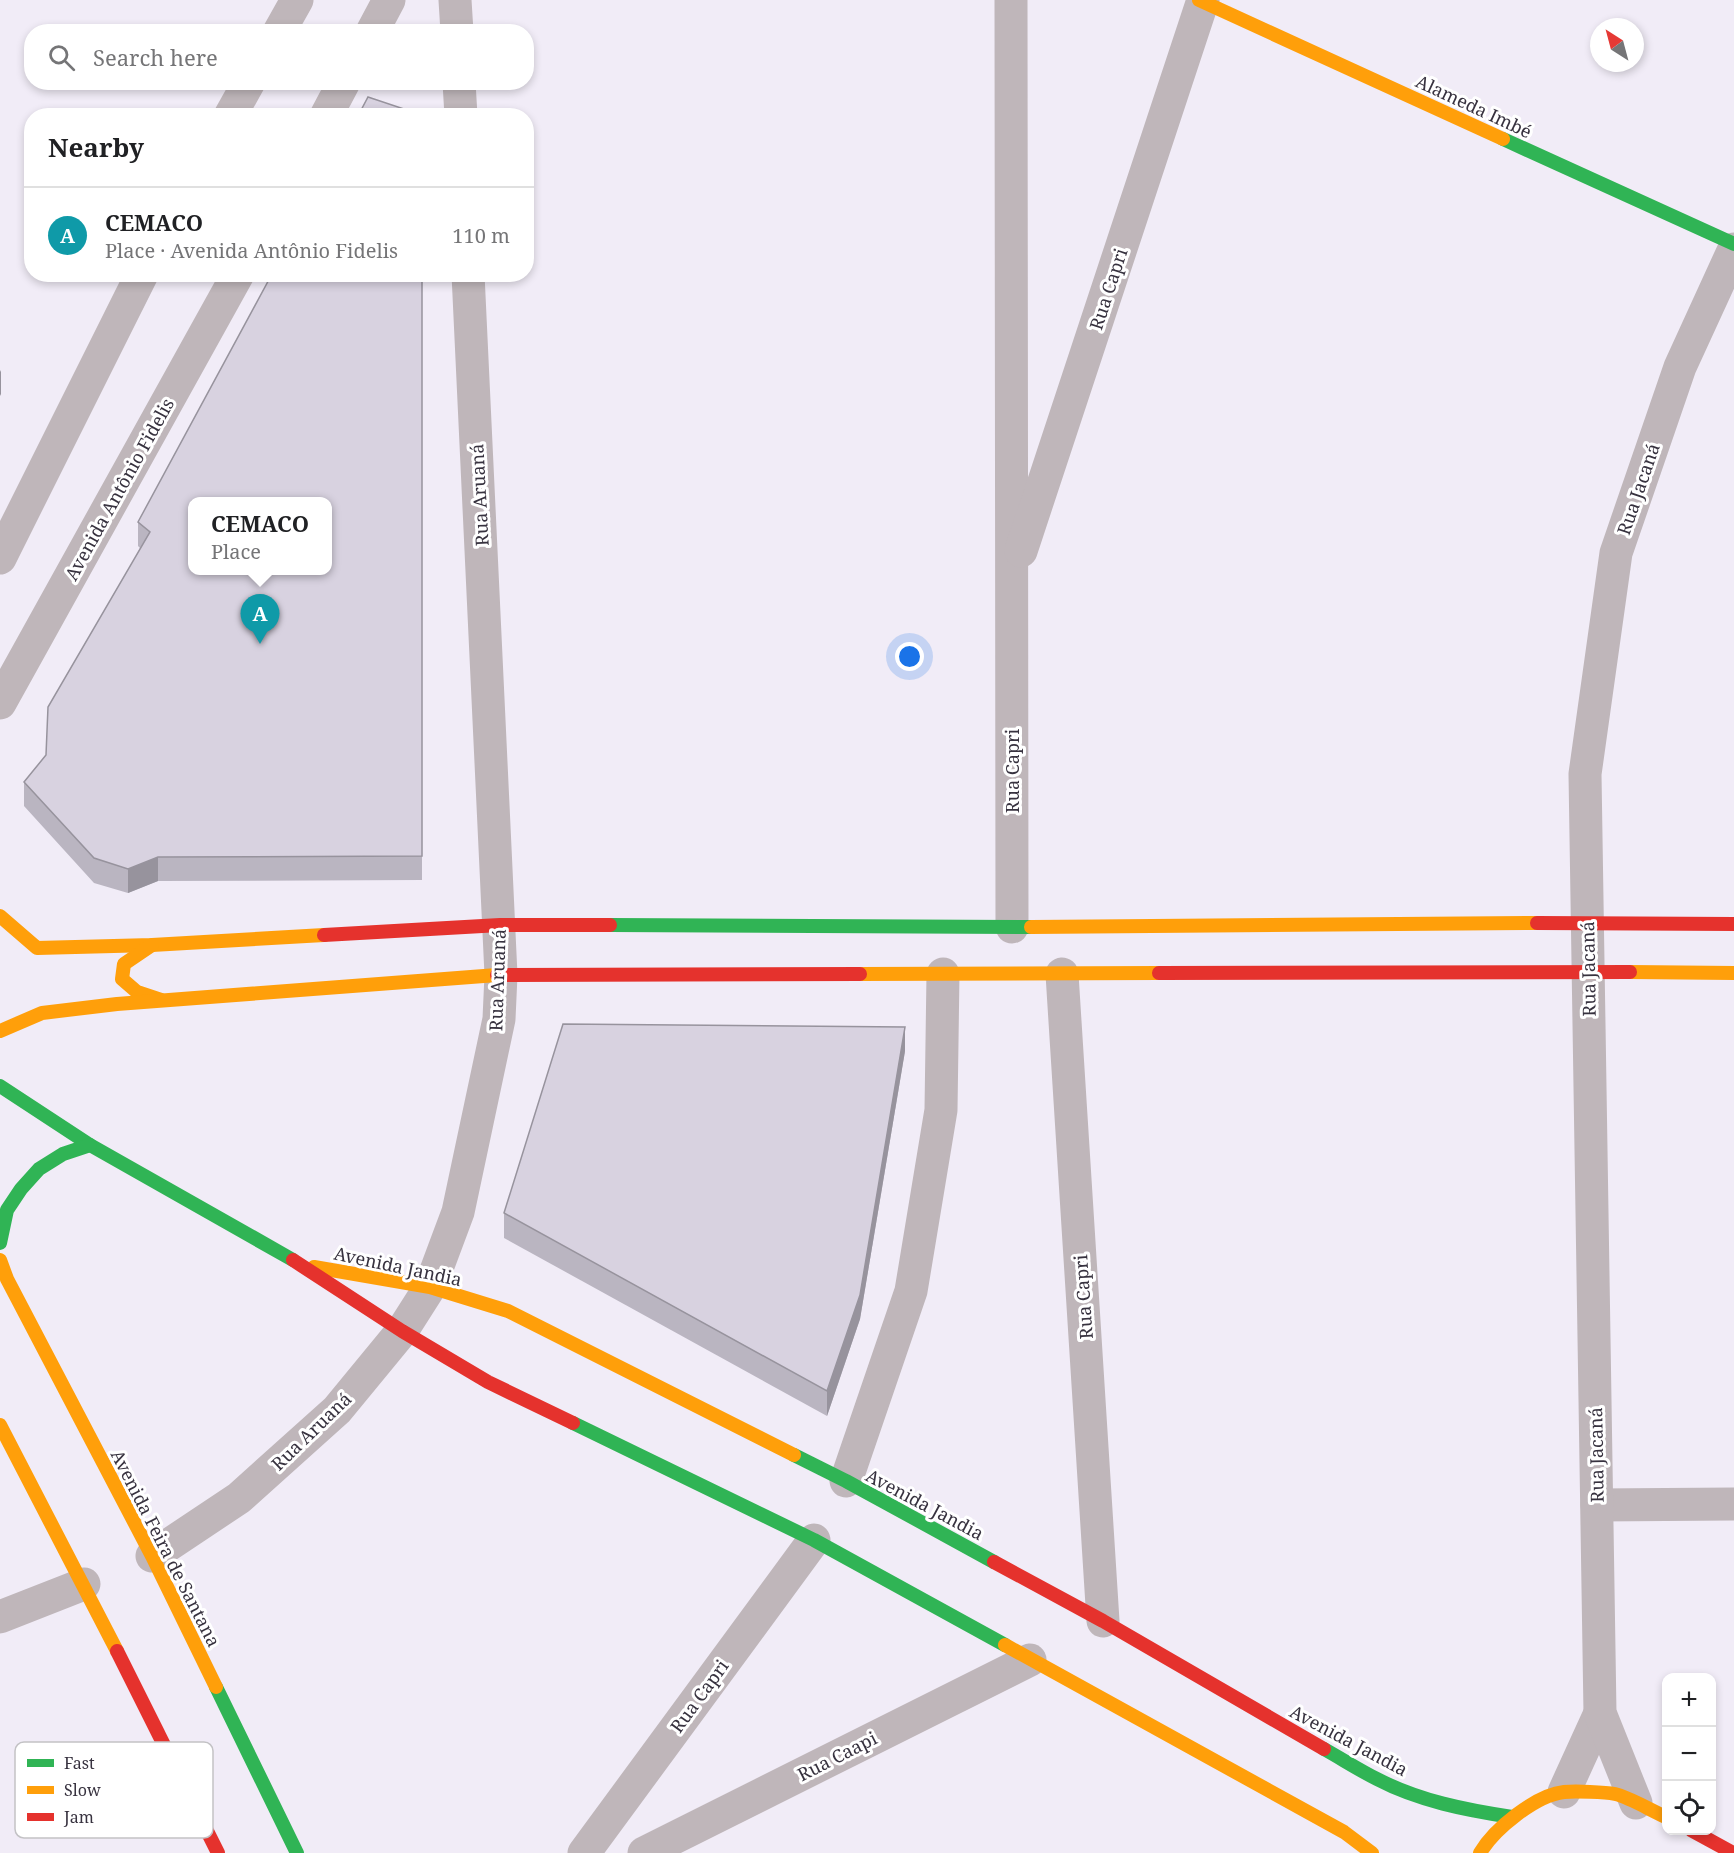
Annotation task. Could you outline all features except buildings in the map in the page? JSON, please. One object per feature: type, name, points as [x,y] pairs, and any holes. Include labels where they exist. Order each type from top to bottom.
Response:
[{"type":"street","points":[[284,24],[297,0]]},
{"type":"street","points":[[376,24],[389,0]]},
{"type":"street","points":[[455,0],[456,24]]},
{"type":"street","name":"Rua Capri","points":[[1011,0],[1012,927]]},
{"type":"street","name":"Rua Capri","points":[[1012,579],[1202,1]]},
{"type":"street","name":"Alameda Imbé","points":[[1202,1],[1734,244]]},
{"type":"street","points":[[234,108],[245,90]]},
{"type":"street","points":[[330,108],[340,90]]},
{"type":"street","points":[[459,90],[461,108]]},
{"type":"street","name":"Rua Jacaná","points":[[1636,1803],[1600,1713],[1585,774],[1616,554],[1680,367],[1734,249]]},
{"type":"street","points":[[0,558],[138,282]]},
{"type":"street","name":"Avenida Antônio Fidelis","points":[[0,704],[232,282]]},
{"type":"street","name":"Rua Aruaná","points":[[152,1556],[239,1498],[337,1410],[402,1331],[430,1287],[458,1212],[499,1020],[501,975],[468,282]]},
{"type":"street","points":[[0,916],[37,948],[152,945],[500,925],[1012,927],[1734,924]]},
{"type":"street","points":[[152,945],[124,964],[122,979],[137,992],[161,1000]]},
{"type":"street","points":[[0,1030],[42,1013],[161,1000],[501,975],[1734,973]]},
{"type":"street","points":[[846,1481],[911,1291],[941,1110],[943,974]]},
{"type":"street","name":"Rua Capri","points":[[1062,974],[1103,1621]]},
{"type":"street","name":"Avenida Jandia","points":[[0,1086],[90,1145],[302,1265],[402,1331],[488,1382],[814,1540],[1344,1832],[1372,1853]]},
{"type":"street","points":[[0,1243],[7,1210],[21,1189],[39,1170],[63,1154],[90,1145]]},
{"type":"street","name":"Avenida Feira de Santana","points":[[0,1260],[7,1279],[152,1556],[297,1853]]},
{"type":"street","name":"Avenida Jandia","points":[[302,1265],[430,1287],[508,1311],[846,1481],[1103,1621],[1378,1780],[1418,1796],[1461,1809],[1512,1817]]},
{"type":"street","points":[[0,1425],[84,1584],[163,1742]]},
{"type":"street","points":[[1597,1504],[1734,1504]]},
{"type":"street","name":"Rua Capri","points":[[584,1853],[814,1540]]},
{"type":"street","points":[[0,1617],[84,1584]]},
{"type":"street","name":"Rua Caapi","points":[[644,1853],[1030,1660]]},
{"type":"street","name":"Rua Jacaná","points":[[1564,1792],[1600,1713]]},
{"type":"street","points":[[1480,1853],[1512,1817],[1547,1797],[1564,1792],[1616,1794],[1662,1815]]},
{"type":"street","points":[[1700,1835],[1733,1853]]},
{"type":"street","points":[[211,1838],[218,1853]]},
{"type":"traffic: fast","points":[[1503,139],[1734,244]]},
{"type":"traffic: fast","points":[[610,925],[1031,927]]},
{"type":"traffic: fast","points":[[0,1086],[90,1145],[293,1260]]},
{"type":"traffic: fast","points":[[0,1243],[7,1210],[21,1189],[39,1169],[63,1154],[90,1145]]},
{"type":"traffic: fast","points":[[573,1423],[814,1540],[1005,1645]]},
{"type":"traffic: fast","points":[[794,1455],[994,1562]]},
{"type":"traffic: fast","points":[[216,1687],[297,1853]]},
{"type":"traffic: fast","points":[[1324,1749],[1370,1776],[1409,1793],[1460,1808],[1512,1817]]},
{"type":"traffic: slow","points":[[1199,0],[1503,139]]},
{"type":"traffic: slow","points":[[0,916],[37,948],[152,945],[324,935]]},
{"type":"traffic: slow","points":[[1031,927],[1537,923]]},
{"type":"traffic: slow","points":[[152,945],[124,964],[122,979],[137,992],[161,1000]]},
{"type":"traffic: slow","points":[[1630,972],[1734,973]]},
{"type":"traffic: slow","points":[[860,974],[1159,973]]},
{"type":"traffic: slow","points":[[0,1031],[42,1013],[117,1004],[497,975]]},
{"type":"traffic: slow","points":[[0,1260],[7,1279],[152,1556],[216,1687]]},
{"type":"traffic: slow","points":[[314,1267],[430,1287],[508,1311],[794,1455]]},
{"type":"traffic: slow","points":[[0,1425],[117,1651]]},
{"type":"traffic: slow","points":[[1005,1645],[1344,1832],[1372,1853]]},
{"type":"traffic: slow","points":[[1480,1853],[1505,1824],[1529,1806],[1553,1794],[1564,1792],[1615,1794],[1662,1815]]},
{"type":"traffic: jam","points":[[1537,923],[1734,924]]},
{"type":"traffic: jam","points":[[324,935],[500,925],[610,925]]},
{"type":"traffic: jam","points":[[1159,973],[1630,972]]},
{"type":"traffic: jam","points":[[497,975],[860,974]]},
{"type":"traffic: jam","points":[[293,1260],[402,1331],[488,1382],[573,1423]]},
{"type":"traffic: jam","points":[[994,1562],[1103,1621],[1324,1749]]},
{"type":"traffic: jam","points":[[117,1651],[162,1742]]},
{"type":"traffic: jam","points":[[1700,1835],[1733,1853]]},
{"type":"traffic: jam","points":[[210,1838],[218,1853]]},
{"type":"place","name":"CEMACO","points":[[260,644]]}]
